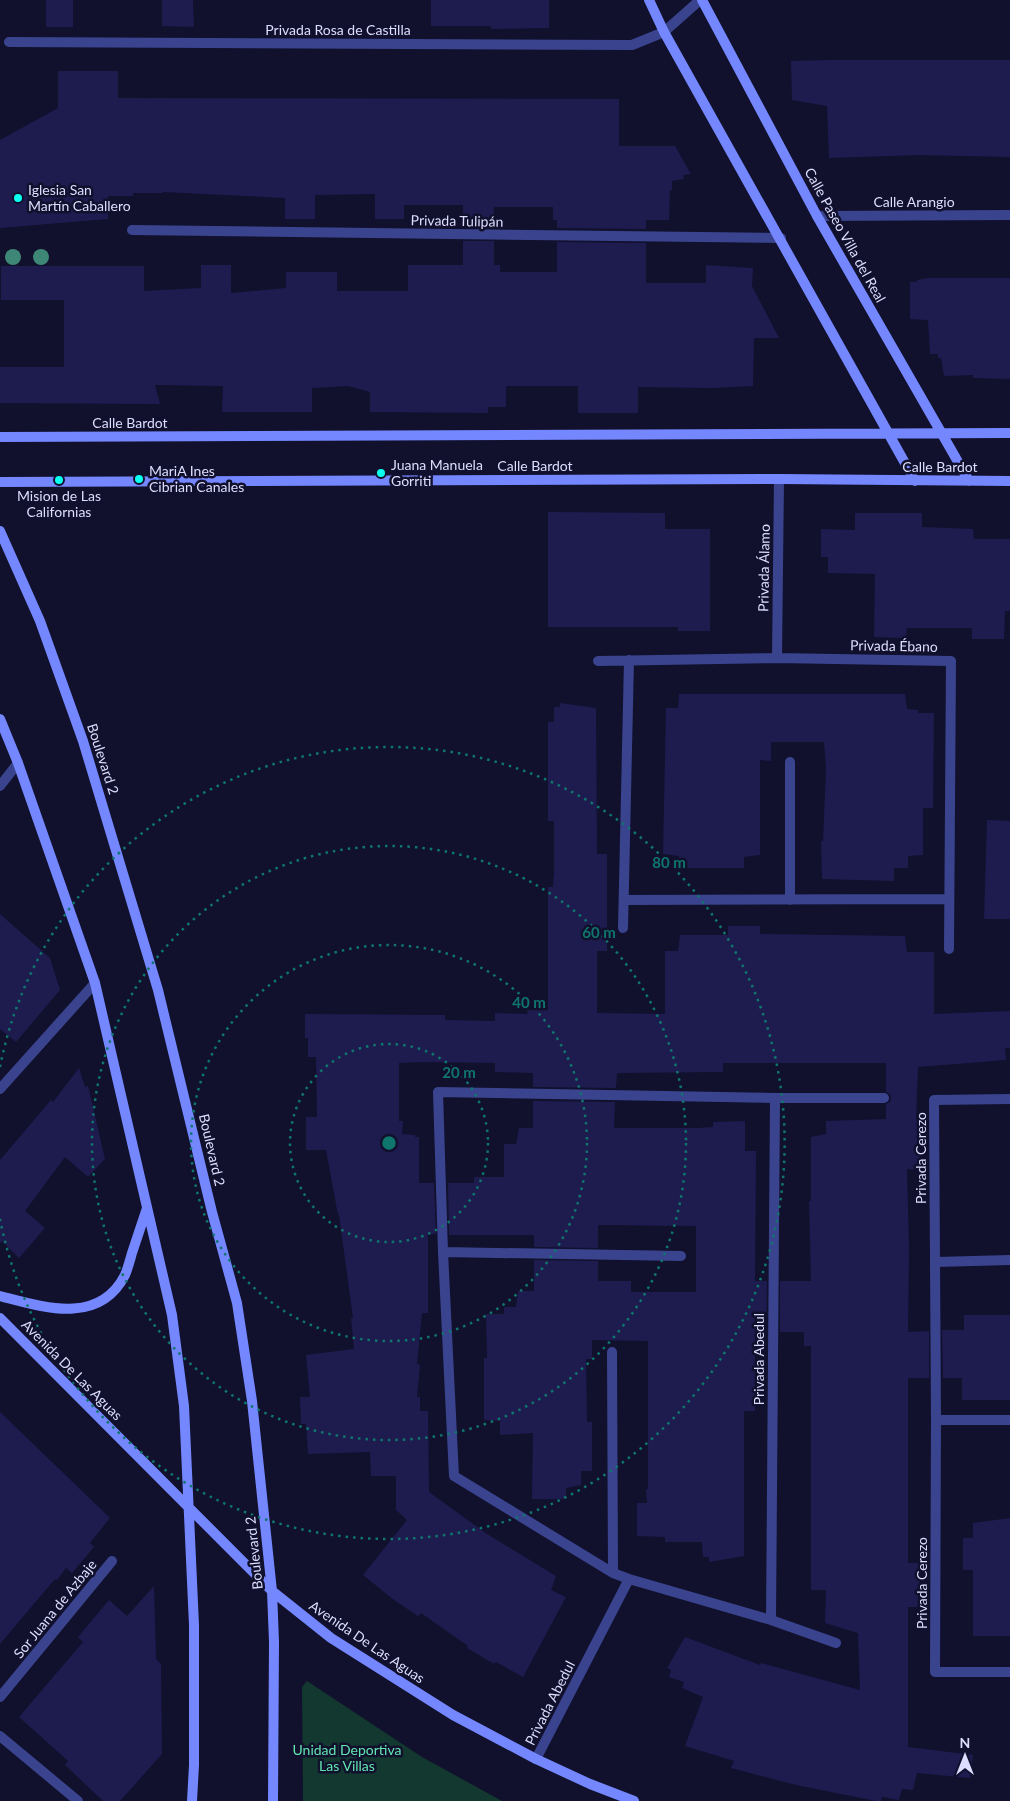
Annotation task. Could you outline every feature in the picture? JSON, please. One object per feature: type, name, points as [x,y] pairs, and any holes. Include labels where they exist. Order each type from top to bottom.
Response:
[{"type":"main road","points":[[649,0],[664,32],[781,238],[915,481]]},
{"type":"main road","name":"Calle Paseo Villa del Real","points":[[701,0],[817,216],[969,481]]},
{"type":"main road","name":"Calle Bardot","points":[[0,437],[1010,433]]},
{"type":"main road","name":"Calle Bardot","points":[[0,482],[779,479],[1010,481]]},
{"type":"main road","name":"Boulevard 2","points":[[0,531],[40,621],[83,741],[158,990],[212,1212],[237,1303],[252,1402],[272,1591],[274,1642],[273,1801]]},
{"type":"main road","points":[[0,719],[18,763],[95,983],[172,1315],[184,1406],[194,1625],[194,1765],[192,1801]]},
{"type":"main road","points":[[0,1296],[44,1307],[70,1310],[91,1306],[112,1294],[125,1275],[147,1207]]},
{"type":"main road","name":"Avenida De Las Aguas","points":[[0,1318],[272,1591],[331,1638],[453,1715],[536,1759],[590,1784],[634,1801]]},
{"type":"street","name":"Privada Rosa de Castilla","points":[[9,42],[632,45],[664,32],[701,0]]},
{"type":"street","name":"Calle Arangio","points":[[817,216],[1010,215]]},
{"type":"street","name":"Privada Tulipán","points":[[132,230],[781,238]]},
{"type":"street","name":"Privada Álamo","points":[[777,658],[779,479]]},
{"type":"street","name":"Privada Ébano","points":[[598,661],[777,658],[951,661],[949,948]]},
{"type":"street","points":[[623,928],[629,660]]},
{"type":"street","points":[[790,762],[790,900]]},
{"type":"street","points":[[0,786],[18,763]]},
{"type":"street","points":[[624,900],[949,899]]},
{"type":"street","points":[[0,1089],[95,983]]},
{"type":"street","points":[[836,1643],[771,1620],[629,1579],[613,1572],[454,1476],[443,1252],[438,1092],[884,1098]]},
{"type":"street","name":"Privada Abedul","points":[[771,1620],[775,1098]]},
{"type":"street","name":"Privada Cerezo","points":[[1010,1099],[934,1100],[936,1262],[935,1672],[1010,1672]]},
{"type":"street","points":[[443,1252],[681,1256]]},
{"type":"street","points":[[936,1262],[1010,1260]]},
{"type":"street","points":[[612,1352],[613,1572]]},
{"type":"street","points":[[936,1420],[1010,1420]]},
{"type":"street","name":"Sor Juana de Azbaje","points":[[0,1697],[112,1561]]},
{"type":"street","name":"Privada Abedul","points":[[536,1759],[629,1579]]},
{"type":"street","points":[[0,1736],[78,1801]]},
{"type":"green space","name":"Unidad Deportiva Las Villas","points":[[307,1681],[422,1757],[502,1801],[303,1801],[302,1687]]},
{"type":"building","points":[[46,0],[73,0],[73,27],[46,27]]},
{"type":"building","points":[[162,0],[193,0],[194,27],[162,26]]},
{"type":"building","points":[[431,0],[549,0],[549,28],[491,29],[491,26],[431,26]]},
{"type":"building","points":[[1010,60],[1010,157],[918,155],[829,158],[827,106],[792,100],[791,61]]},
{"type":"building","points":[[58,71],[118,71],[118,98],[619,99],[619,146],[675,146],[691,174],[683,175],[684,179],[672,181],[669,220],[646,220],[646,229],[557,228],[557,220],[553,220],[553,207],[494,207],[494,228],[463,227],[463,205],[404,205],[404,219],[375,219],[375,194],[315,195],[315,219],[285,219],[285,198],[163,192],[133,193],[133,196],[108,196],[108,219],[0,228],[0,140],[58,108]]},
{"type":"building","points":[[463,241],[494,241],[494,265],[500,265],[500,272],[557,272],[557,242],[646,243],[646,283],[706,283],[706,265],[753,268],[752,286],[779,338],[754,338],[753,386],[712,388],[638,387],[638,413],[578,413],[578,386],[506,386],[506,407],[488,407],[488,413],[370,412],[370,392],[348,386],[312,388],[312,412],[222,412],[223,386],[155,385],[160,404],[0,403],[0,367],[64,367],[64,300],[1,300],[1,266],[144,266],[144,291],[201,288],[201,265],[231,265],[231,293],[286,288],[286,272],[337,272],[337,291],[408,291],[408,265],[463,265]]},
{"type":"building","points":[[928,278],[1010,278],[1010,379],[973,378],[973,375],[944,376],[941,358],[938,358],[938,354],[930,354],[928,320],[910,319],[910,282],[917,282],[917,280]]},
{"type":"building","points":[[548,512],[665,513],[665,529],[710,529],[710,631],[678,631],[678,627],[548,627]]},
{"type":"building","points":[[855,513],[922,513],[922,527],[973,529],[974,539],[1010,539],[1010,611],[1005,611],[1004,639],[972,639],[972,628],[907,628],[906,638],[874,637],[875,574],[828,573],[828,557],[821,557],[821,529],[855,530]]},
{"type":"building","points":[[679,694],[905,694],[907,709],[918,710],[918,713],[934,713],[933,808],[923,808],[923,855],[908,856],[908,868],[894,868],[894,881],[822,879],[821,841],[823,841],[826,770],[824,742],[771,742],[771,761],[760,760],[760,855],[744,857],[744,868],[679,868],[679,856],[663,854],[666,708],[678,708]]},
{"type":"building","points":[[560,703],[596,708],[597,854],[607,854],[607,951],[597,951],[597,1013],[665,1014],[665,951],[678,951],[680,935],[728,935],[728,926],[760,926],[760,934],[905,936],[907,952],[934,952],[934,1014],[1010,1011],[1010,1048],[1005,1048],[1006,1060],[918,1067],[916,1119],[920,1119],[920,1170],[907,1169],[909,1248],[908,1332],[929,1331],[929,1378],[908,1378],[908,1563],[921,1563],[918,1607],[908,1607],[908,1747],[973,1755],[970,1778],[917,1773],[913,1790],[902,1789],[899,1800],[882,1797],[881,1801],[876,1801],[796,1785],[731,1768],[734,1761],[685,1746],[703,1697],[682,1688],[684,1682],[669,1677],[671,1670],[667,1668],[685,1637],[760,1665],[761,1663],[860,1690],[858,1633],[825,1623],[826,1590],[811,1590],[811,1346],[804,1346],[804,1332],[780,1332],[780,1281],[811,1281],[809,1201],[811,1201],[811,1137],[826,1134],[826,1121],[886,1119],[886,1104],[890,1102],[891,1098],[890,1094],[886,1092],[886,1063],[723,1063],[723,1072],[617,1073],[616,1088],[533,1087],[533,1073],[495,1072],[495,1063],[399,1063],[399,1121],[403,1121],[402,1134],[419,1137],[419,1183],[434,1183],[436,1234],[428,1234],[428,1313],[422,1313],[417,1364],[420,1365],[417,1397],[420,1397],[420,1411],[428,1411],[429,1492],[487,1534],[556,1576],[551,1590],[566,1597],[523,1677],[496,1662],[494,1664],[467,1648],[468,1646],[421,1613],[418,1616],[394,1600],[363,1575],[407,1520],[396,1510],[396,1476],[371,1476],[370,1452],[308,1454],[306,1424],[301,1424],[300,1397],[310,1397],[306,1355],[354,1349],[351,1318],[353,1318],[339,1215],[326,1150],[306,1150],[306,1117],[317,1117],[316,1057],[308,1057],[308,1038],[305,1038],[305,1014],[445,1015],[445,1020],[495,1021],[495,1013],[528,1014],[527,1010],[548,1010],[548,887],[553,887],[554,821],[548,821],[548,722],[554,722],[554,707],[560,707]]},
{"type":"building","points":[[987,820],[1010,821],[1010,919],[984,919]]},
{"type":"building","points":[[0,914],[50,958],[60,990],[16,1042],[0,1029]]},
{"type":"building","points":[[79,1068],[85,1087],[88,1086],[105,1159],[88,1177],[65,1157],[25,1211],[45,1228],[19,1258],[2,1241],[0,1244],[0,1160],[51,1100],[53,1102]]},
{"type":"building","points":[[533,1101],[615,1102],[614,1128],[697,1128],[713,1127],[713,1122],[745,1121],[745,1151],[756,1151],[755,1281],[767,1281],[766,1332],[755,1332],[755,1411],[744,1411],[744,1556],[709,1562],[709,1557],[703,1557],[702,1542],[665,1542],[665,1537],[637,1536],[637,1503],[647,1503],[646,1489],[648,1489],[648,1341],[592,1340],[592,1359],[586,1359],[587,1422],[592,1422],[592,1471],[581,1471],[581,1485],[566,1488],[566,1499],[532,1499],[533,1433],[500,1435],[500,1421],[484,1420],[484,1358],[487,1358],[486,1314],[504,1314],[504,1307],[516,1307],[518,1291],[534,1291],[534,1260],[598,1261],[598,1281],[631,1281],[631,1292],[696,1292],[696,1226],[598,1225],[598,1248],[534,1247],[534,1235],[449,1235],[448,1183],[474,1183],[474,1177],[504,1177],[504,1144],[516,1144],[519,1128],[533,1128]]},
{"type":"building","points":[[964,1315],[1010,1315],[1010,1400],[962,1400],[962,1378],[943,1378],[942,1330],[964,1330]]},
{"type":"building","points":[[0,1412],[110,1518],[90,1543],[94,1547],[72,1573],[66,1568],[0,1644]]},
{"type":"building","points":[[1010,1518],[1010,1636],[973,1636],[973,1570],[963,1570],[963,1538],[973,1538],[973,1523]]},
{"type":"building","points":[[154,1586],[156,1659],[161,1664],[162,1754],[120,1801],[103,1801],[65,1765],[68,1761],[19,1717],[83,1642],[78,1637],[109,1600],[127,1616]]},
{"type":"place","name":"Iglesia San Martín Caballero","points":[[18,198]]},
{"type":"place","name":"Juana Manuela Gorriti","points":[[381,473]]},
{"type":"place","name":"MariA Ines Cibrian Canales","points":[[139,479]]},
{"type":"place","name":"Mision de Las Californias","points":[[59,480]]}]
